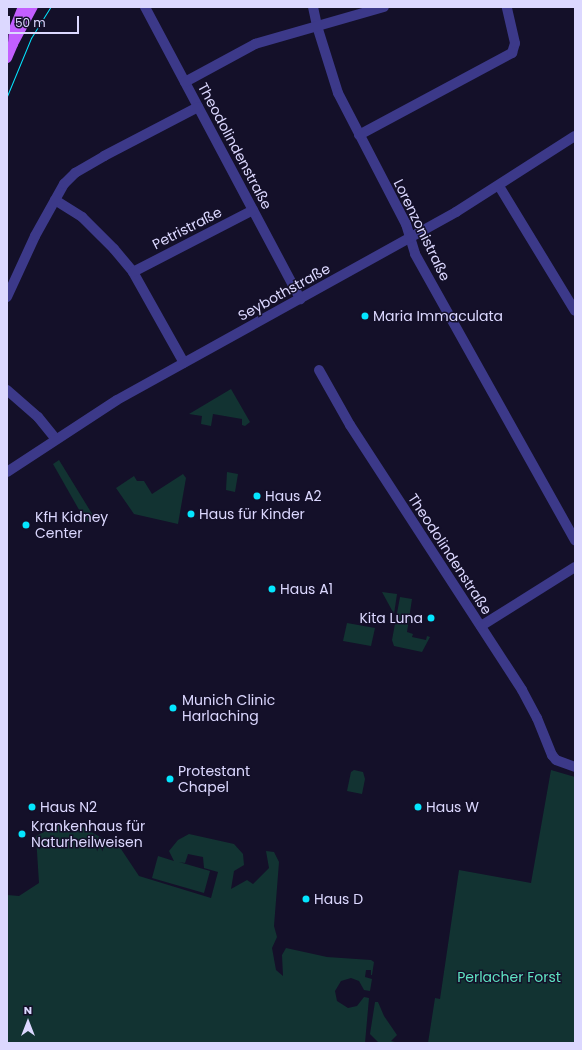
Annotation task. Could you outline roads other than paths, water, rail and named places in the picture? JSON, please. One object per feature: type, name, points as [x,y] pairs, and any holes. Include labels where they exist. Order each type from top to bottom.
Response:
[{"type":"main road","points":[[13,44],[14,29],[23,7]]},
{"type":"main road","points":[[7,58],[33,7]]},
{"type":"street","name":"Theodolindenstraße","points":[[145,7],[300,299]]},
{"type":"street","name":"Lorenzonistraße","points":[[313,7],[317,26],[338,93],[406,224],[415,254],[575,540]]},
{"type":"street","points":[[185,82],[255,44],[384,7]]},
{"type":"street","points":[[359,135],[512,53],[515,43],[507,7]]},
{"type":"street","points":[[7,297],[35,236],[64,184],[75,173],[104,156],[198,107]]},
{"type":"street","name":"Seybothstraße","points":[[7,472],[117,400],[410,238],[499,186],[575,136]]},
{"type":"street","points":[[499,186],[575,311]]},
{"type":"street","points":[[55,200],[82,217],[114,249],[133,272],[184,363]]},
{"type":"street","name":"Petristraße","points":[[133,272],[253,210]]},
{"type":"street","name":"Theodolindenstraße","points":[[319,370],[350,425],[525,696],[552,755],[556,760],[575,768]]},
{"type":"street","points":[[7,390],[38,417],[56,439]]},
{"type":"street","points":[[481,626],[575,567]]},
{"type":"tram line","points":[[7,96],[31,38],[50,7]]},
{"type":"place","name":"Maria Immaculata","points":[[365,316]]},
{"type":"place","name":"Haus A2","points":[[257,496]]},
{"type":"place","name":"Haus für Kinder","points":[[191,514]]},
{"type":"place","name":"KfH Kidney Center","points":[[26,525]]},
{"type":"place","name":"Haus A1","points":[[272,589]]},
{"type":"place","name":"Kita Luna","points":[[431,618]]},
{"type":"place","name":"Munich Clinic Harlaching","points":[[173,708]]},
{"type":"place","name":"Protestant Chapel","points":[[170,779]]},
{"type":"place","name":"Haus N2","points":[[32,807]]},
{"type":"place","name":"Haus W","points":[[418,807]]},
{"type":"place","name":"Krankenhaus für Naturheilweisen","points":[[22,834]]},
{"type":"place","name":"Haus D","points":[[306,899]]},
{"type":"park label","name":"Perlacher Forst","points":[[509,977]]}]
